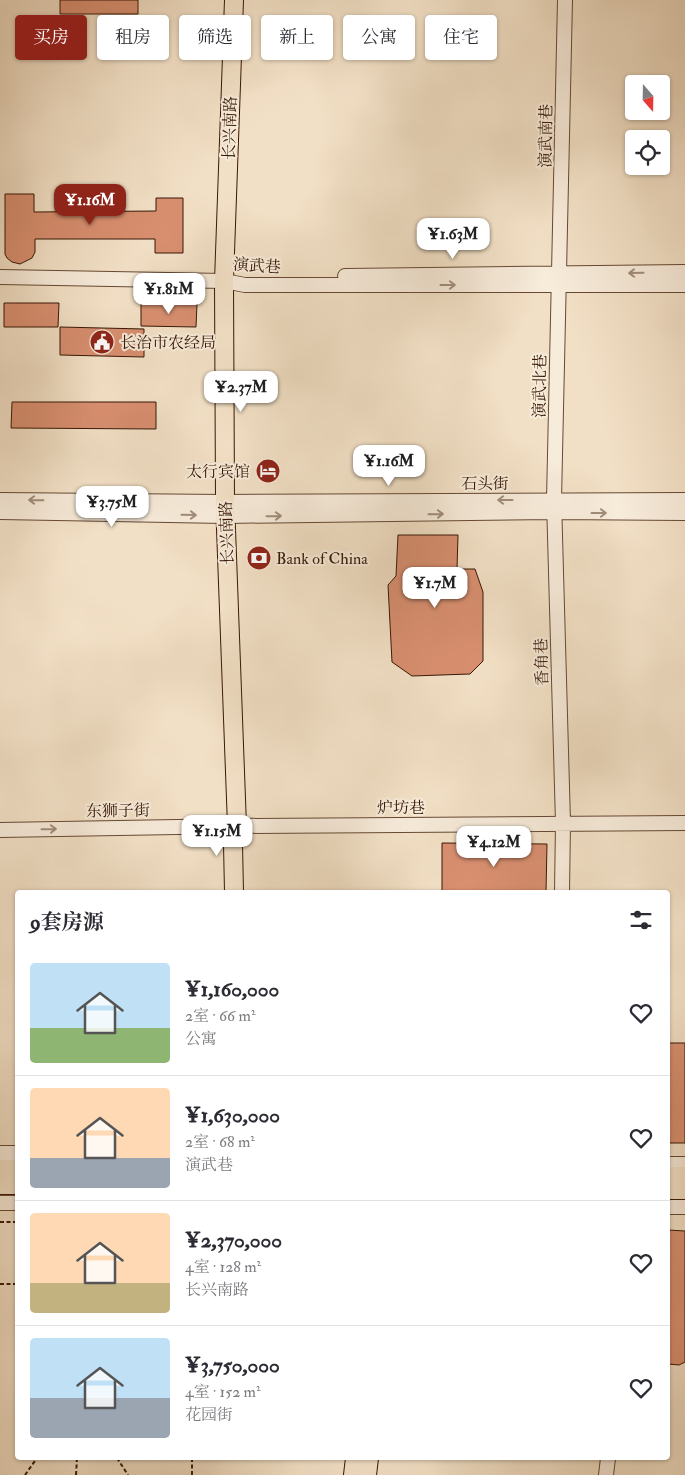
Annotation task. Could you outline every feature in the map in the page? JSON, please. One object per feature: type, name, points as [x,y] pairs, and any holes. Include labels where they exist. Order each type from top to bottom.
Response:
[{"type":"main road","name":"长兴南路","points":[[234,0],[224,281],[225,509],[237,826],[233,844],[234,890]]},
{"type":"main road","name":"长兴南路","points":[[237,826],[243,844],[246,890]]},
{"type":"main road","points":[[0,1169],[15,1169]]},
{"type":"main road","points":[[670,1176],[685,1176]]},
{"type":"main road","points":[[0,1185],[15,1185]]},
{"type":"main road","points":[[670,1190],[685,1190]]},
{"type":"main road","points":[[353,1475],[355,1460]]},
{"type":"main road","points":[[367,1475],[369,1460]]},
{"type":"street","name":"演武南巷","points":[[559,279],[566,0]]},
{"type":"street","name":"演武巷","points":[[559,279],[685,272]]},
{"type":"street","name":"演武巷","points":[[0,277],[224,281],[249,277],[559,279],[685,285]]},
{"type":"street","name":"演武北巷","points":[[554,506],[559,279]]},
{"type":"street","points":[[0,500],[225,509]]},
{"type":"street","name":"石头街","points":[[225,509],[554,506],[685,500]]},
{"type":"street","name":"石头街","points":[[554,506],[685,513]]},
{"type":"street","name":"香角巷","points":[[554,506],[563,823],[562,890]]},
{"type":"street","points":[[0,512],[225,509]]},
{"type":"street","name":"炉坊巷","points":[[237,826],[685,823]]},
{"type":"street","name":"东狮子街","points":[[0,830],[237,826]]},
{"type":"street","points":[[0,1152],[15,1153]]},
{"type":"street","points":[[670,1164],[685,1164]]},
{"type":"street","points":[[0,1203],[15,1203]]},
{"type":"street","points":[[670,1207],[685,1207]]},
{"type":"street","points":[[606,1475],[608,1460]]},
{"type":"path","points":[[0,1222],[15,1222]]},
{"type":"path","points":[[0,1284],[15,1284]]},
{"type":"path","points":[[25,1475],[36,1460]]},
{"type":"path","points":[[76,1475],[77,1460]]},
{"type":"path","points":[[119,1460],[128,1475]]},
{"type":"path","points":[[192,1460],[192,1475]]},
{"type":"building","points":[[60,0],[138,0],[138,14],[60,14]]},
{"type":"building","points":[[5,194],[34,194],[34,212],[156,211],[156,198],[183,198],[183,253],[155,253],[155,239],[35,239],[35,252],[32,258],[20,264],[12,262],[5,254]]},
{"type":"building","points":[[4,303],[59,303],[58,327],[4,327]]},
{"type":"building","points":[[141,303],[197,304],[196,327],[141,326]]},
{"type":"building","name":"长治市农经局","points":[[60,327],[144,329],[144,357],[60,355]]},
{"type":"building","points":[[12,402],[156,402],[156,429],[11,428]]},
{"type":"building","points":[[398,535],[458,535],[457,569],[475,569],[483,592],[483,661],[470,674],[412,676],[392,662],[388,585],[396,576]]},
{"type":"building","points":[[442,843],[547,844],[546,890],[442,890]]},
{"type":"building","points":[[670,1043],[685,1043],[685,1143],[670,1143]]},
{"type":"building","points":[[670,1230],[685,1231],[685,1362],[679,1365],[670,1364]]},
{"type":"place","name":"长治市农经局","points":[[102,342]]},
{"type":"place","name":"太行宾馆","points":[[268,471]]},
{"type":"place","name":"Bank of China","points":[[259,558]]}]
